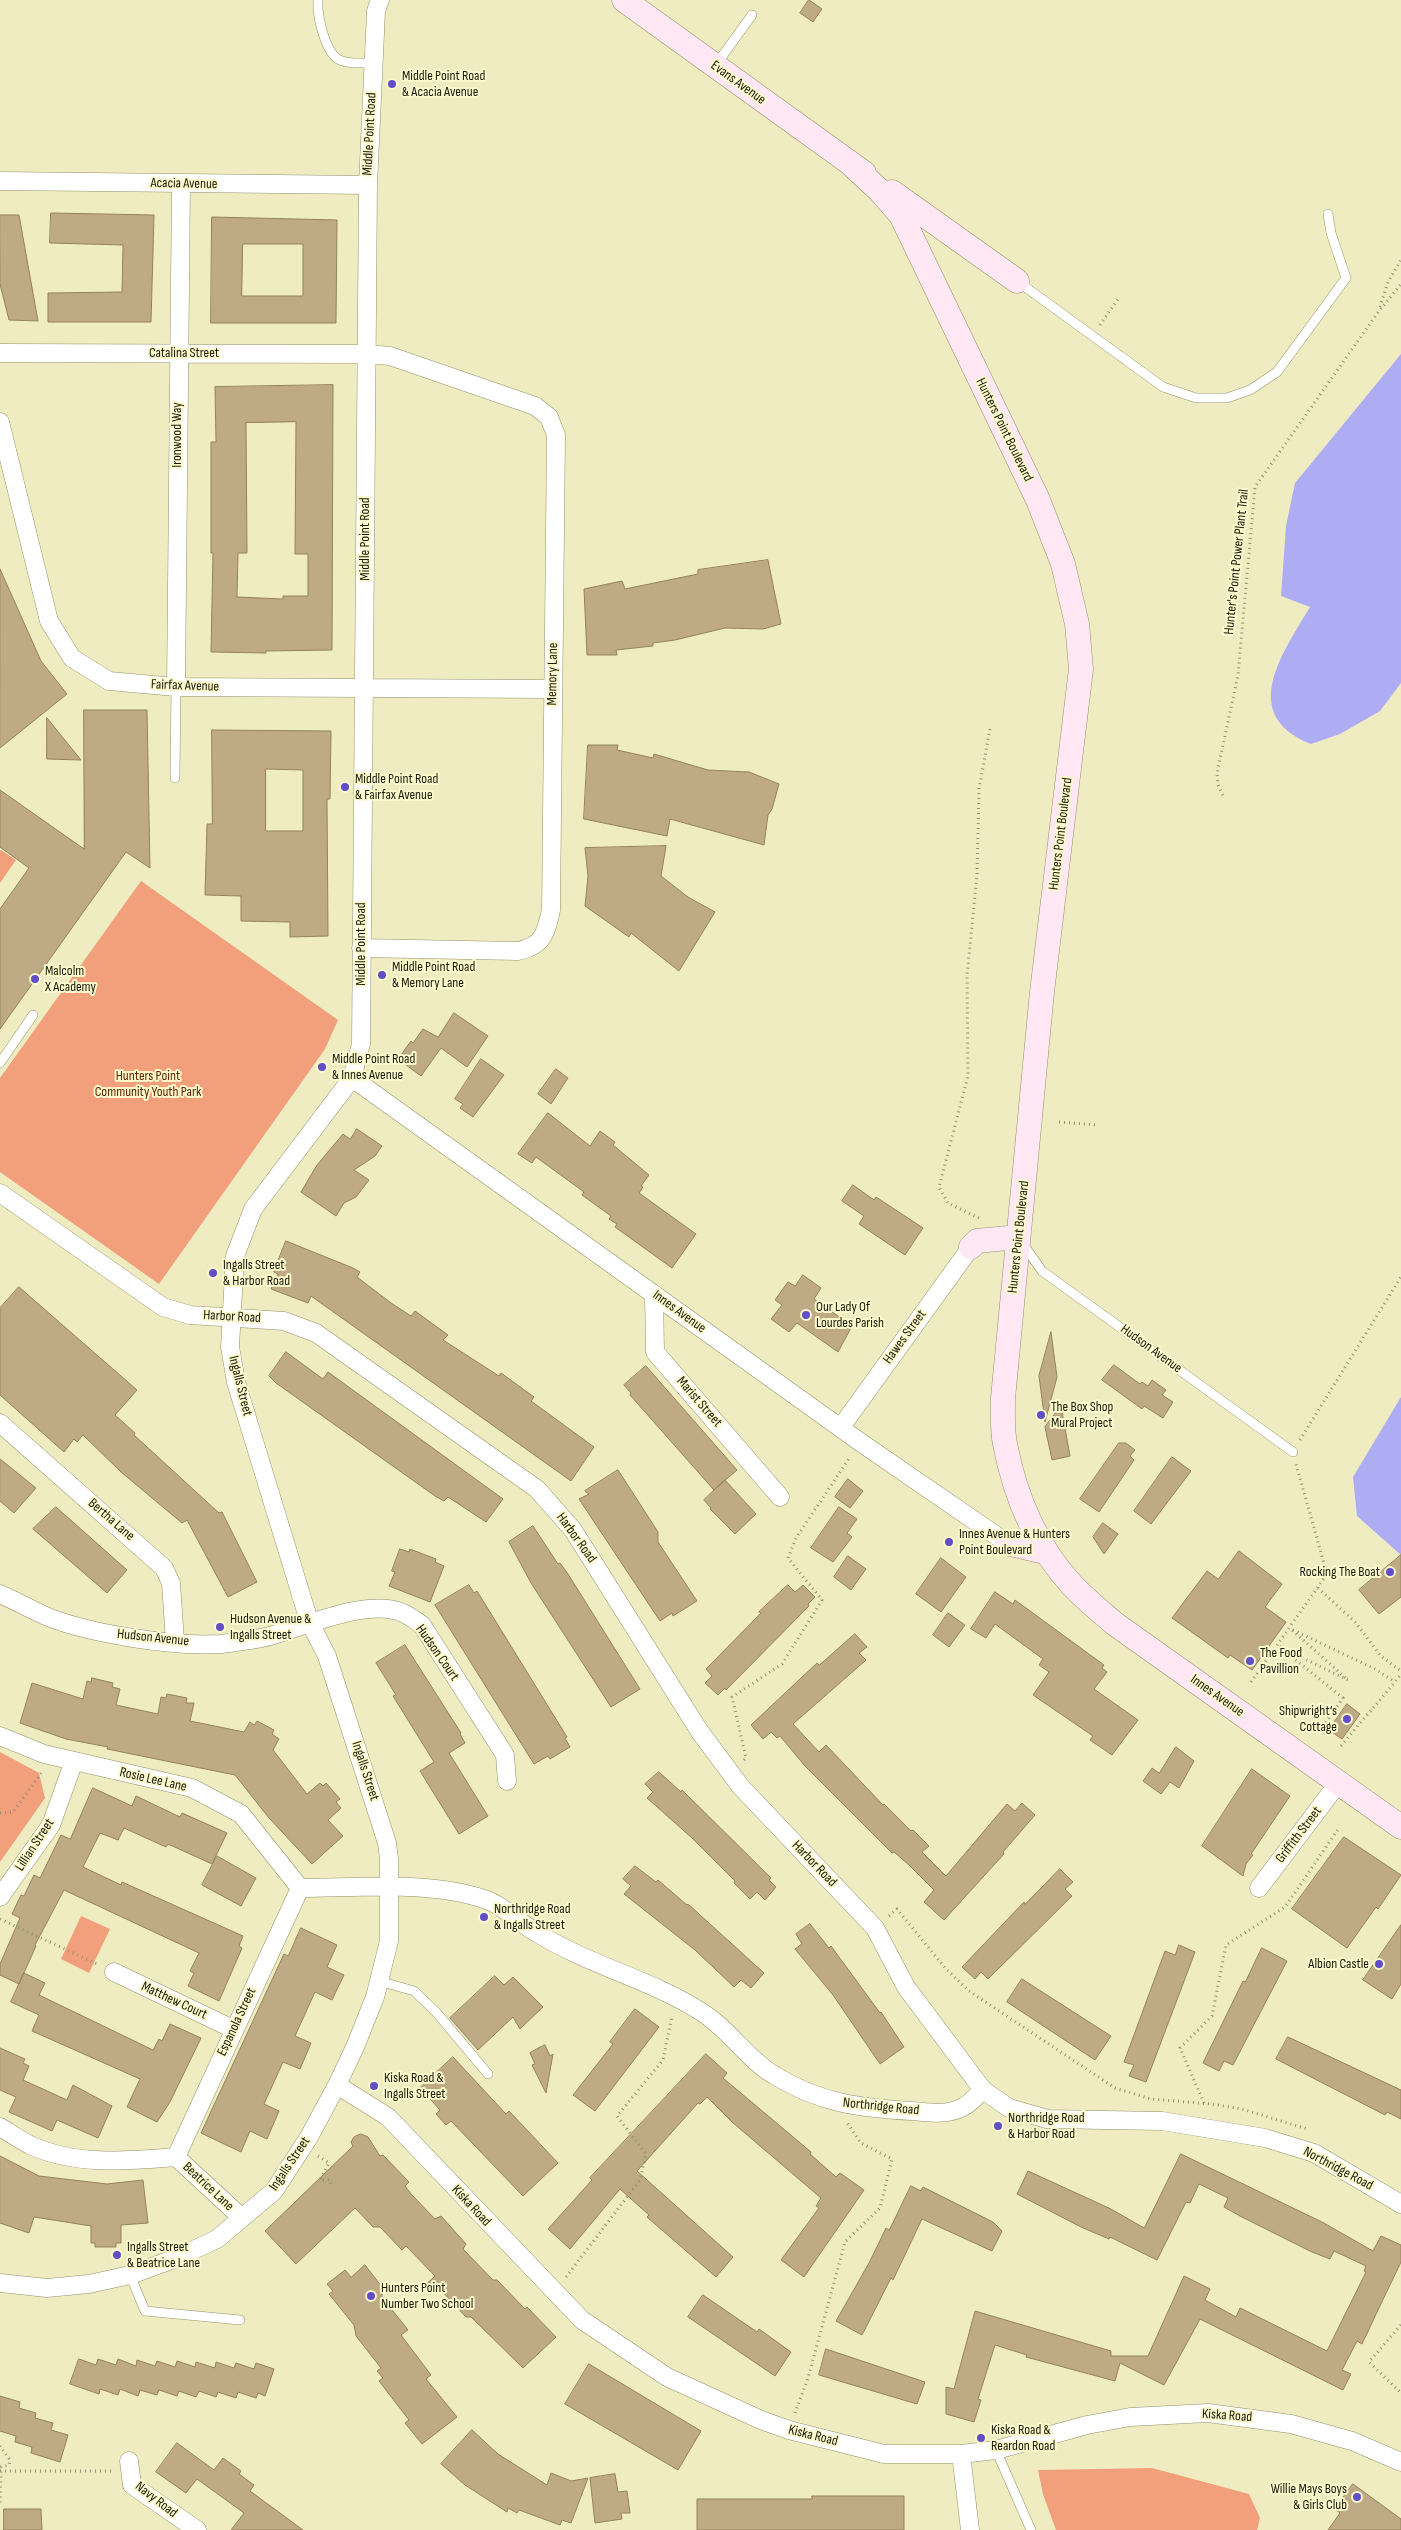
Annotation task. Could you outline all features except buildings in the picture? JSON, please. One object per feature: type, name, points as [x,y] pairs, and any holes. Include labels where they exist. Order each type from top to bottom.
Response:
[{"type":"main road","name":"Evans Avenue","points":[[624,0],[852,165]]},
{"type":"main road","points":[[852,165],[1017,281]]},
{"type":"main road","name":"Hunters Point Boulevard","points":[[852,165],[902,215],[1038,500],[1063,564],[1077,624],[1082,669],[1042,992],[1002,1398],[1004,1442],[1016,1486],[1028,1519],[1045,1552]]},
{"type":"main road","points":[[971,1247],[977,1241],[1018,1237]]},
{"type":"main road","points":[[1007,1543],[1045,1552]]},
{"type":"main road","name":"Innes Avenue","points":[[1045,1552],[1072,1585],[1114,1624],[1401,1827]]},
{"type":"street","name":"Middle Point Road","points":[[352,1078],[361,1044],[368,185],[376,11],[380,0]]},
{"type":"street","name":"Acacia Avenue","points":[[0,181],[368,185]]},
{"type":"street","name":"Ironwood Way","points":[[176,687],[181,184]]},
{"type":"street","name":"Catalina Street","points":[[0,353],[367,354]]},
{"type":"street","name":"Memory Lane","points":[[361,948],[518,951],[532,949],[541,941],[551,910],[556,434],[550,417],[535,406],[390,356],[367,354]]},
{"type":"street","name":"Fairfax Avenue","points":[[0,422],[49,621],[72,658],[110,681],[176,687],[553,689]]},
{"type":"street","name":"Innes Avenue","points":[[352,1078],[860,1442],[1007,1543]]},
{"type":"street","name":"Ingalls Street","points":[[0,2283],[46,2288],[89,2284],[130,2275],[174,2259],[217,2239],[274,2191],[309,2137],[355,2047],[379,1981],[389,1941],[390,1888],[387,1843],[371,1788],[327,1656],[310,1622],[236,1382],[230,1347],[235,1256],[253,1209],[352,1078]]},
{"type":"street","name":"Harbor Road","points":[[0,1193],[163,1306],[190,1315],[284,1321],[316,1333],[537,1489],[573,1530],[700,1732],[729,1772],[875,1928],[906,1987],[982,2090]]},
{"type":"street","name":"Hawes Street","points":[[841,1427],[971,1247]]},
{"type":"street","name":"Marist Street","points":[[654,1294],[655,1352],[780,1496]]},
{"type":"street","name":"Bertha Lane","points":[[0,1423],[146,1550],[164,1568],[171,1583],[174,1642]]},
{"type":"street","name":"Hudson Avenue","points":[[0,1594],[49,1618],[114,1634],[174,1642],[220,1644],[267,1637],[310,1622]]},
{"type":"street","name":"Hudson Court","points":[[310,1622],[359,1611],[380,1609],[402,1612],[422,1625],[505,1755],[507,1781]]},
{"type":"street","name":"Rosie Lee Lane","points":[[0,1736],[74,1762],[192,1788],[241,1814],[300,1888]]},
{"type":"street","name":"Lillian Street","points":[[0,1897],[51,1825],[74,1762]]},
{"type":"street","name":"Griffith Street","points":[[1259,1888],[1339,1782]]},
{"type":"street","name":"Northridge Road","points":[[390,1888],[417,1887],[457,1890],[489,1900],[506,1910],[536,1933],[584,1957],[676,1996],[713,2018],[773,2075],[812,2094],[846,2106],[946,2113],[964,2107],[982,2090],[1009,2108],[1046,2119],[1162,2121],[1266,2138],[1314,2153],[1401,2204]]},
{"type":"street","points":[[300,1888],[390,1888]]},
{"type":"street","name":"Espanola Street","points":[[176,2157],[233,2029],[300,1888]]},
{"type":"street","name":"Matthew Court","points":[[114,1972],[233,2029]]},
{"type":"street","name":"Kiska Road","points":[[337,2085],[388,2117],[582,2320],[666,2377],[724,2404],[789,2430],[884,2454],[961,2454],[996,2450],[1087,2425],[1122,2419],[1208,2412],[1291,2424],[1352,2441],[1401,2462]]},
{"type":"street","name":"Beatrice Lane","points":[[0,2127],[30,2145],[70,2157],[118,2162],[176,2157],[242,2218]]},
{"type":"street","points":[[961,2454],[970,2530]]},
{"type":"street","name":"Navy Road","points":[[129,2466],[132,2485],[197,2530]]},
{"type":"lane","points":[[318,0],[320,24],[332,54],[341,61],[374,64]]},
{"type":"lane","points":[[715,66],[752,15]]},
{"type":"lane","points":[[1017,281],[1163,388],[1196,398],[1226,398],[1250,390],[1277,372],[1346,278],[1331,233],[1328,214]]},
{"type":"lane","points":[[175,778],[176,687]]},
{"type":"lane","points":[[0,1063],[34,1015]]},
{"type":"lane","name":"Hudson Avenue","points":[[1018,1237],[1042,1271],[1293,1452]]},
{"type":"lane","points":[[379,1981],[414,1992],[436,2012],[488,2074]]},
{"type":"lane","points":[[130,2275],[145,2312],[240,2320]]},
{"type":"lane","points":[[996,2450],[1031,2530]]},
{"type":"path","points":[[1379,311],[1388,282],[1401,260]]},
{"type":"path","name":"Hunter's Point Power Plant Trail","points":[[1223,795],[1218,785],[1217,773],[1238,675],[1255,486],[1379,311],[1401,284]]},
{"type":"path","points":[[1104,319],[1118,299]]},
{"type":"path","points":[[983,1220],[948,1203],[939,1187],[968,1076],[967,976],[978,875],[978,789],[990,729]]},
{"type":"path","points":[[1059,1122],[1098,1125]]},
{"type":"path","points":[[1251,1682],[1291,1629],[1327,1574],[1293,1452],[1401,1277]]},
{"type":"path","points":[[729,1772],[746,1758],[732,1697],[782,1664],[822,1600],[788,1558],[796,1538],[860,1442]]},
{"type":"path","points":[[1318,1588],[1355,1622],[1381,1656],[1401,1673],[1342,1746]]},
{"type":"path","points":[[1278,1646],[1348,1680],[1291,1629]]},
{"type":"path","points":[[1291,1629],[1375,1669],[1395,1682]]},
{"type":"path","points":[[1278,1646],[1343,1698],[1322,1732],[1332,1722],[1334,1724]]},
{"type":"path","points":[[0,1813],[14,1812],[53,1756]]},
{"type":"path","points":[[1204,2103],[1180,2048],[1212,2016],[1226,1945],[1285,1906],[1339,1828]]},
{"type":"path","points":[[875,1928],[898,1909],[946,1969],[969,1992],[1115,2088],[1151,2099],[1204,2103],[1257,2113],[1309,2130]]},
{"type":"path","points":[[0,1919],[114,1972]]},
{"type":"path","points":[[554,2291],[578,2264],[640,2180],[646,2154],[617,2116],[663,2060],[676,1996]]},
{"type":"path","points":[[789,2430],[808,2378],[845,2242],[880,2208],[892,2159],[861,2143],[846,2124],[846,2106]]},
{"type":"path","points":[[329,2163],[320,2180],[330,2180],[331,2185]]},
{"type":"path","points":[[1401,2326],[1369,2362],[1401,2393]]},
{"type":"path","points":[[0,2446],[10,2460],[9,2465],[1,2467],[0,2471],[0,2506]]},
{"type":"path","points":[[0,2471],[129,2466]]},
{"type":"green space","points":[[0,851],[16,860],[0,883]]},
{"type":"green space","name":"Hunters Point Community Youth Park","points":[[141,881],[338,1020],[325,1049],[159,1284],[0,1172],[0,1078]]},
{"type":"green space","points":[[0,1752],[39,1773],[45,1798],[0,1862]]},
{"type":"green space","points":[[81,1916],[110,1929],[89,1973],[61,1959]]},
{"type":"green space","points":[[1152,2468],[1249,2494],[1260,2518],[1257,2530],[1056,2530],[1043,2494],[1038,2470]]},
{"type":"water","points":[[1401,354],[1401,683],[1380,711],[1340,734],[1311,744],[1289,732],[1276,717],[1271,700],[1273,682],[1279,663],[1310,607],[1281,596],[1286,526],[1295,483]]},
{"type":"water","points":[[1401,1397],[1401,1555],[1357,1516],[1353,1477]]},
{"type":"place","name":"Middle Point Road & Acacia Avenue","points":[[392,84]]},
{"type":"place","name":"Middle Point Road & Fairfax Avenue","points":[[345,787]]},
{"type":"place","name":"Middle Point Road & Memory Lane","points":[[382,975]]},
{"type":"place","name":"Malcolm X Academy","points":[[35,979]]},
{"type":"place","name":"Middle Point Road & Innes Avenue","points":[[322,1067]]},
{"type":"place","name":"Ingalls Street & Harbor Road","points":[[213,1273]]},
{"type":"place","name":"Our Lady Of Lourdes Parish","points":[[806,1315]]},
{"type":"place","name":"The Box Shop Mural Project","points":[[1041,1415]]},
{"type":"place","name":"Innes Avenue & Hunters Point Boulevard","points":[[949,1542]]},
{"type":"place","name":"Rocking The Boat","points":[[1390,1572]]},
{"type":"place","name":"Hudson Avenue & Ingalls Street","points":[[220,1627]]},
{"type":"place","name":"The Food Pavillion","points":[[1250,1661]]},
{"type":"place","name":"Shipwright’s Cottage","points":[[1347,1719]]},
{"type":"place","name":"Northridge Road & Ingalls Street","points":[[484,1917]]},
{"type":"place","name":"Albion Castle","points":[[1379,1964]]},
{"type":"place","name":"Kiska Road & Ingalls Street","points":[[374,2086]]},
{"type":"place","name":"Northridge Road & Harbor Road","points":[[998,2126]]},
{"type":"place","name":"Ingalls Street & Beatrice Lane","points":[[117,2255]]},
{"type":"place","name":"Hunters Point Number Two School","points":[[371,2296]]},
{"type":"place","name":"Kiska Road & Reardon Road","points":[[981,2438]]},
{"type":"place","name":"Willie Mays Boys & Girls Club","points":[[1357,2497]]}]
